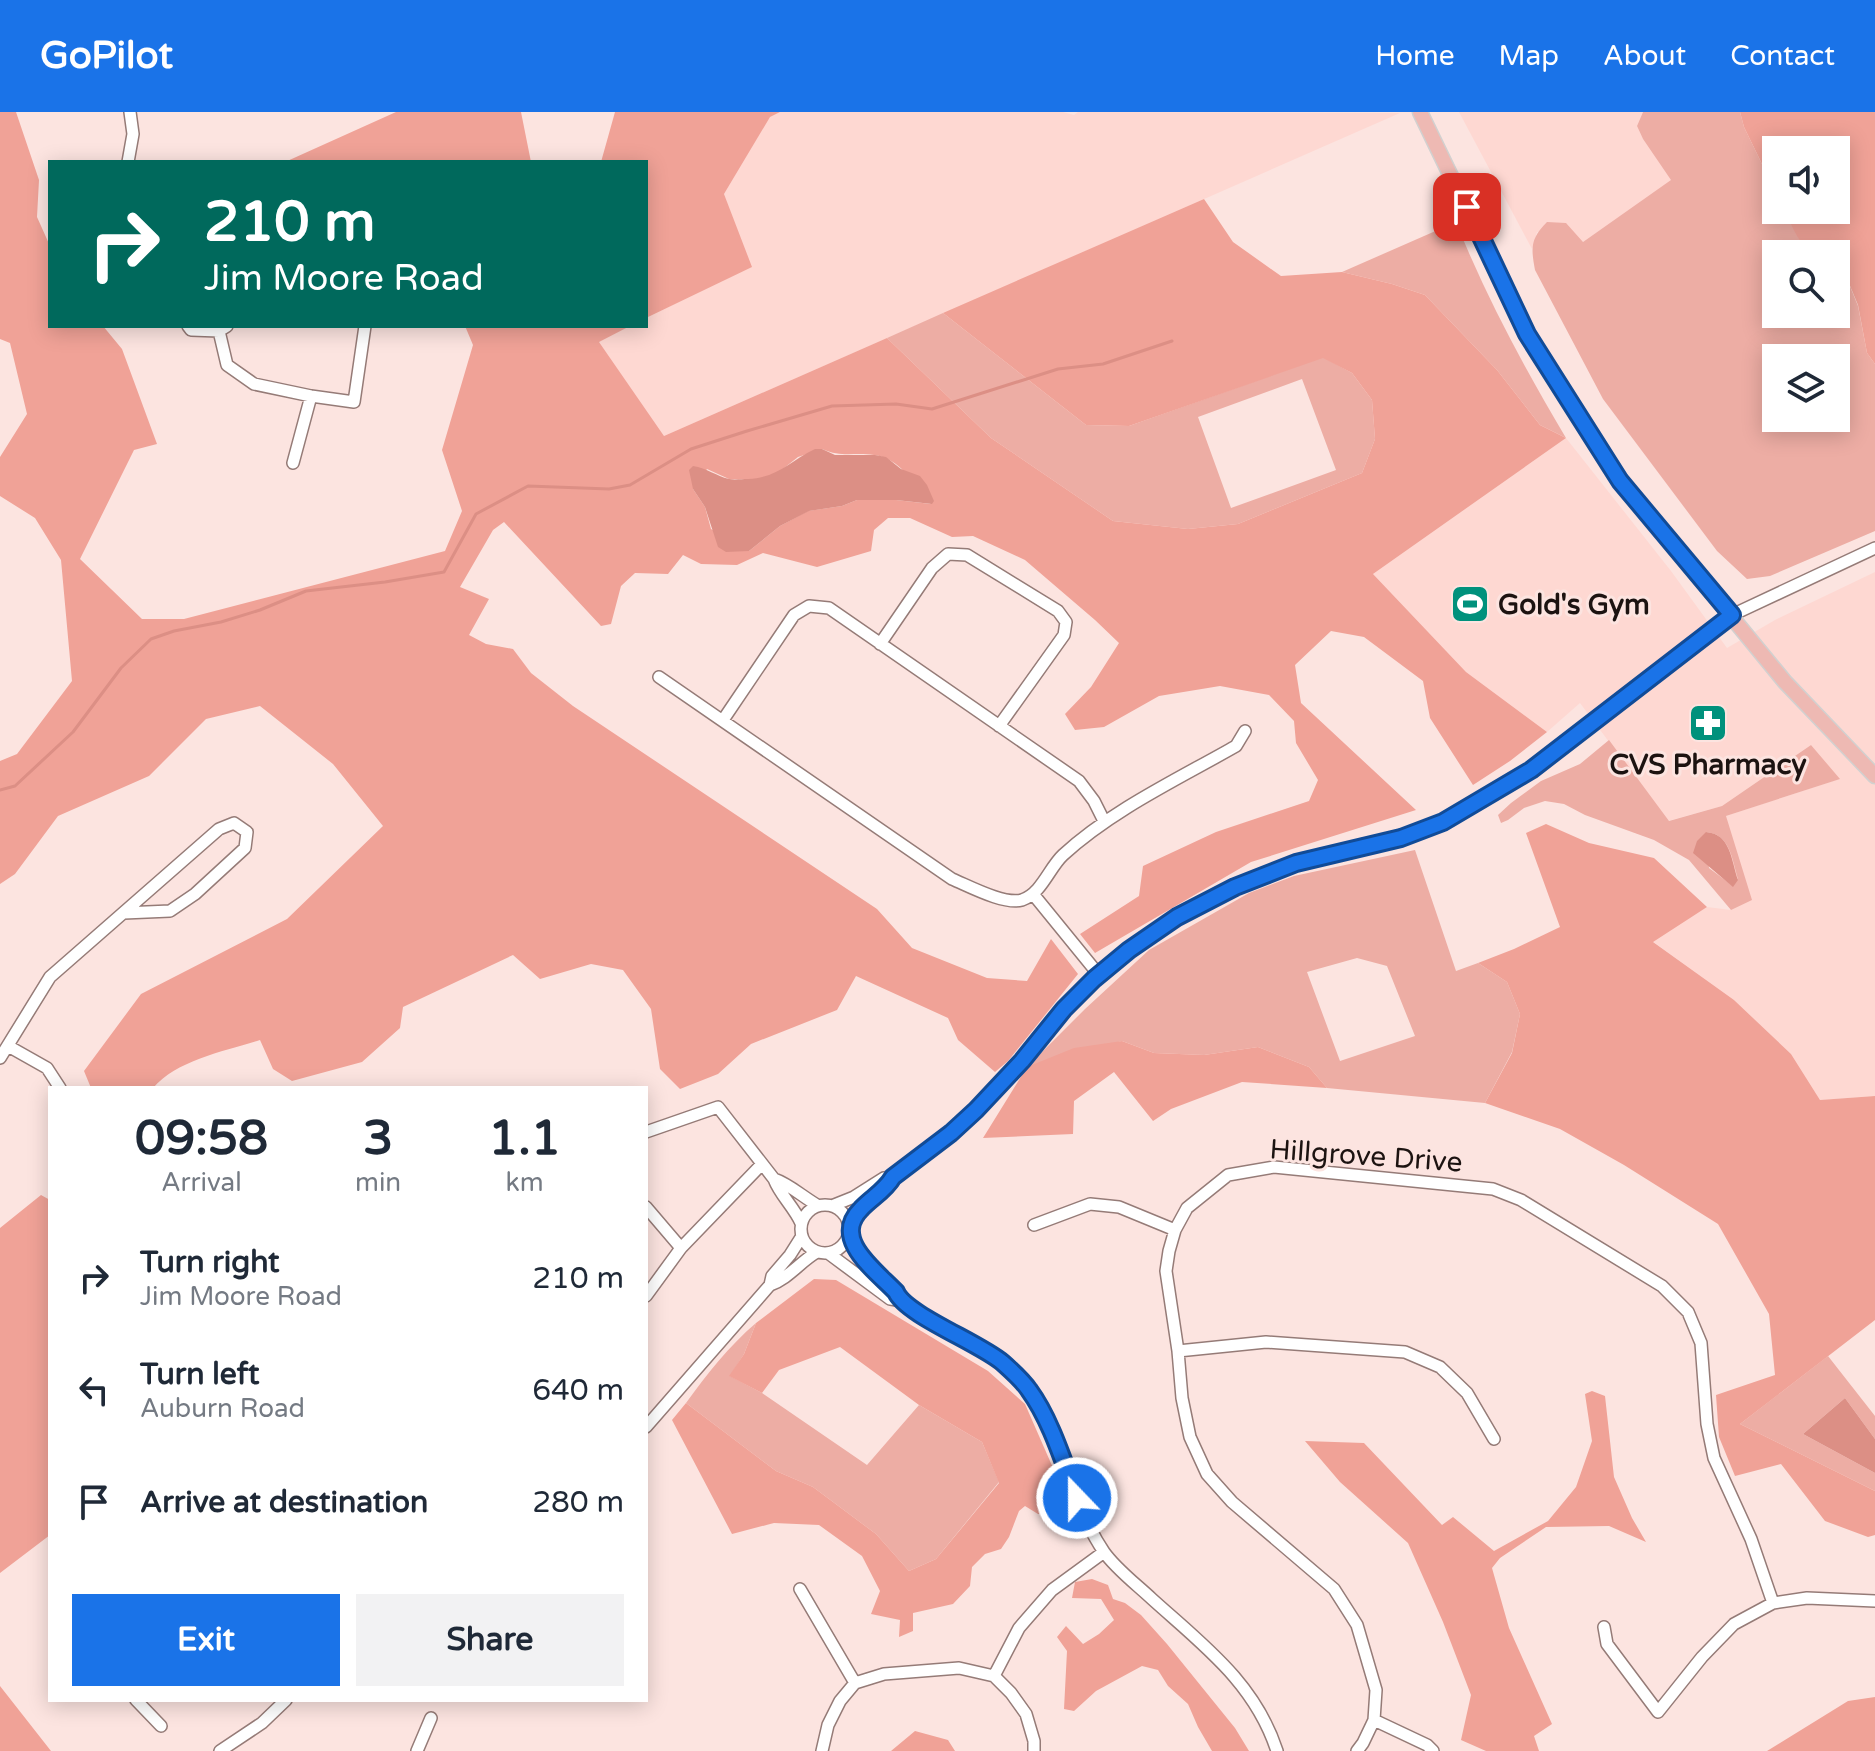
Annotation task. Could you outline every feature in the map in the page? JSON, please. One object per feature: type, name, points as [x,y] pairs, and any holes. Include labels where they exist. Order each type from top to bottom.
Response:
[{"type":"main road","points":[[1420,112],[1527,334],[1620,481],[1785,682],[1875,776]]},
{"type":"street","points":[[128,160],[133,134],[130,112]]},
{"type":"street","points":[[190,328],[223,328],[227,365],[254,384],[354,402],[365,328]]},
{"type":"street","points":[[293,463],[311,396]]},
{"type":"street","points":[[770,1285],[779,1282],[798,1265],[841,1247],[861,1208],[893,1177],[976,1110],[1022,1061],[1064,1009],[1099,975],[1177,917],[1235,887],[1296,863],[1401,838],[1443,822],[1531,770],[1732,615],[1875,548]]},
{"type":"street","points":[[880,644],[932,568],[948,554],[967,555],[1058,611],[1066,622],[1064,635],[999,726]]},
{"type":"street","points":[[723,720],[794,615],[809,606],[829,608],[1079,781],[1104,821]]},
{"type":"street","points":[[659,677],[952,879],[1001,899],[1019,901],[1033,894],[1061,857],[1104,821],[1236,746],[1245,731]]},
{"type":"street","points":[[0,1058],[50,977],[219,829],[234,823],[247,832],[245,848],[195,894],[170,911],[124,913]]},
{"type":"street","points":[[1033,894],[1099,975]]},
{"type":"street","points":[[8,1046],[47,1068],[59,1086]]},
{"type":"street","points":[[648,1131],[718,1107],[790,1203],[801,1223],[802,1236],[810,1248],[890,1299],[899,1300],[1003,1362],[1029,1390],[1047,1423],[1077,1498],[1104,1552],[1235,1675],[1264,1720],[1277,1751]]},
{"type":"street","points":[[648,1293],[681,1248],[762,1164]]},
{"type":"street","name":"Hillgrove Drive","points":[[1357,1751],[1374,1720],[1376,1690],[1357,1625],[1334,1589],[1232,1502],[1207,1474],[1190,1437],[1166,1271],[1175,1230],[1187,1208],[1228,1175],[1274,1167],[1493,1189],[1521,1200],[1662,1286],[1688,1312],[1701,1343],[1707,1424],[1714,1458],[1751,1539],[1773,1603]]},
{"type":"street","points":[[774,1179],[817,1205],[834,1205],[854,1197],[884,1178],[893,1177]]},
{"type":"street","points":[[1034,1225],[1090,1204],[1119,1207],[1175,1230]]},
{"type":"street","points":[[801,1223],[809,1210],[817,1205]]},
{"type":"street","points":[[834,1205],[844,1213],[854,1246],[896,1292],[899,1300]]},
{"type":"street","points":[[648,1209],[681,1248]]},
{"type":"street","points":[[648,1425],[770,1285],[772,1276],[802,1236]]},
{"type":"street","points":[[1178,1351],[1266,1342],[1405,1352],[1440,1367],[1467,1393],[1494,1439]]},
{"type":"street","points":[[994,1676],[1019,1628],[1052,1590],[1104,1552]]},
{"type":"street","points":[[800,1589],[855,1683]]},
{"type":"street","points":[[1604,1627],[1607,1644],[1658,1712],[1702,1657],[1734,1624],[1773,1603],[1807,1598],[1875,1601]]},
{"type":"street","points":[[822,1751],[828,1725],[840,1701],[855,1683],[884,1674],[959,1668],[994,1676],[1011,1693],[1026,1714],[1034,1751]]},
{"type":"street","points":[[138,1702],[161,1726]]},
{"type":"street","points":[[220,1751],[262,1723],[284,1702]]},
{"type":"street","points":[[417,1751],[431,1718]]},
{"type":"street","points":[[1374,1720],[1427,1745],[1433,1751]]},
{"type":"shaded area","points":[[0,112],[16,112],[39,180],[37,217],[48,242],[48,328],[105,328],[122,349],[157,444],[134,450],[80,559],[142,619],[184,619],[445,551],[462,511],[442,450],[473,345],[466,328],[626,328],[599,342],[664,436],[887,338],[991,438],[1113,521],[1188,529],[1238,524],[1362,473],[1375,439],[1372,400],[1352,373],[1323,358],[1129,426],[1086,425],[943,313],[1204,199],[1233,242],[1281,276],[1342,272],[1425,295],[1497,370],[1540,425],[1566,438],[1373,574],[1466,672],[1547,732],[1473,785],[1430,718],[1423,681],[1364,637],[1331,631],[1295,665],[1301,703],[1416,810],[1251,862],[1095,953],[1080,934],[1139,896],[1143,866],[1216,832],[1309,801],[1318,780],[1296,743],[1294,721],[1269,695],[1220,686],[1159,696],[1104,727],[1075,730],[1065,714],[1091,687],[1119,643],[1025,560],[973,536],[952,537],[910,518],[888,518],[874,530],[871,551],[817,567],[763,553],[737,565],[701,564],[683,555],[668,574],[635,573],[621,586],[611,624],[601,626],[504,522],[493,530],[460,587],[489,599],[469,635],[486,644],[513,649],[531,673],[573,706],[877,909],[912,948],[987,978],[1027,981],[1051,939],[1078,974],[1008,1061],[995,1072],[958,1040],[948,1018],[856,976],[837,1010],[751,1044],[718,1074],[680,1089],[660,1069],[651,1009],[623,970],[591,964],[540,979],[513,955],[403,1007],[400,1028],[362,1062],[292,1081],[273,1069],[260,1040],[188,1063],[155,1086],[90,1086],[84,1071],[141,994],[287,919],[383,826],[333,764],[260,706],[206,719],[149,776],[58,816],[15,874],[0,884],[0,761],[17,754],[72,681],[61,560],[35,518],[0,496],[0,457],[27,414],[10,343],[0,339]],"holes":[[[822,449],[842,454],[874,455],[892,461],[931,504],[857,500],[842,506],[808,511],[780,526],[749,551],[711,529],[705,507],[693,489],[707,469],[729,479],[763,479],[779,472],[798,457]]]},
{"type":"shaded area","points":[[396,112],[521,112],[531,160],[289,160]]},
{"type":"shaded area","points":[[615,112],[780,112],[770,117],[724,194],[752,267],[648,317],[648,160],[602,160]]},
{"type":"shaded area","points":[[780,112],[1063,112],[1074,115],[1078,112],[1400,113],[664,436],[598,341],[626,328],[648,328],[648,317],[751,267],[724,194],[770,116]]},
{"type":"shaded area","points":[[1459,112],[1643,112],[1637,126],[1672,180],[1583,242],[1537,232],[1532,249]]},
{"type":"shaded area","points":[[1643,112],[1740,112],[1762,164],[1762,224],[1792,224],[1801,240],[1762,240],[1762,328],[1850,328],[1850,286],[1858,306],[1867,353],[1875,364],[1875,531],[1770,576],[1747,579],[1717,551],[1603,399],[1535,270],[1533,244],[1547,222],[1566,223],[1583,242],[1671,180],[1637,126]]},
{"type":"shaded area","points":[[1740,112],[1875,112],[1875,364],[1867,353],[1858,305],[1850,286],[1850,240],[1800,240],[1791,224],[1850,224],[1850,136],[1762,136],[1762,164]]},
{"type":"shaded area","points":[[1456,222],[1507,332],[1566,438],[1540,425],[1497,370],[1425,295],[1342,272]]},
{"type":"shaded area","points":[[943,313],[1086,425],[1129,426],[1323,357],[1352,373],[1372,400],[1375,439],[1362,473],[1238,524],[1188,529],[1113,521],[991,438],[887,338]],"holes":[[[1302,379],[1336,470],[1231,508],[1198,417]]]},
{"type":"shaded area","points":[[1566,438],[1671,571],[1727,648],[1775,620],[1875,572],[1875,1096],[1820,1100],[1791,1054],[1734,1000],[1652,941],[1707,907],[1731,910],[1726,816],[1839,779],[1811,745],[1722,806],[1668,821],[1580,703],[1547,732],[1466,672],[1373,574]]},
{"type":"shaded area","points":[[815,449],[835,455],[886,457],[901,469],[920,476],[934,501],[932,504],[857,500],[842,506],[809,511],[780,526],[749,551],[726,552],[718,547],[705,507],[693,489],[689,470],[693,466],[724,478],[758,478]]},
{"type":"shaded area","points":[[1609,740],[1669,821],[1722,806],[1811,745],[1840,779],[1726,816],[1752,900],[1731,910],[1689,860],[1654,840],[1585,815],[1564,804],[1545,801],[1524,808],[1501,823],[1498,815],[1511,803],[1541,781],[1580,764]],"holes":[[[1706,832],[1725,842],[1732,856],[1738,879],[1733,886],[1709,868]]]},
{"type":"shaded area","points":[[1546,824],[1589,843],[1654,858],[1707,907],[1653,942],[1734,1000],[1791,1054],[1820,1100],[1875,1096],[1875,1320],[1740,1424],[1875,1491],[1875,1535],[1868,1537],[1825,1521],[1781,1464],[1735,1476],[1719,1437],[1716,1395],[1775,1375],[1769,1314],[1718,1224],[1560,1129],[1485,1103],[1512,1053],[1520,1014],[1507,982],[1478,963],[1560,927],[1526,833]]},
{"type":"shaded area","points":[[1706,832],[1721,838],[1729,849],[1738,880],[1733,887],[1693,853],[1697,841]]},
{"type":"shaded area","points":[[1415,850],[1456,971],[1478,963],[1507,982],[1520,1014],[1512,1052],[1485,1103],[1327,1088],[1309,1067],[1258,1047],[1204,1055],[1154,1053],[1122,1041],[1027,1067],[1149,950],[1249,893],[1294,876]],"holes":[[[1357,958],[1387,966],[1415,1036],[1340,1061],[1307,972]]]},
{"type":"shaded area","points":[[1122,1041],[1154,1053],[1204,1055],[1258,1047],[1309,1067],[1327,1088],[1242,1082],[1171,1109],[1153,1121],[1114,1072],[1074,1101],[1073,1134],[983,1138],[1027,1067],[1074,1048]]},
{"type":"shaded area","points":[[41,1195],[48,1199],[48,1537],[0,1573],[0,1228]]},
{"type":"shaded area","points":[[814,1279],[836,1280],[988,1371],[1025,1404],[1063,1497],[1065,1512],[1038,1514],[1025,1506],[1019,1511],[1001,1549],[985,1554],[972,1567],[970,1586],[953,1604],[913,1613],[913,1631],[899,1637],[900,1620],[871,1614],[880,1591],[862,1556],[819,1525],[774,1523],[732,1534],[672,1420],[686,1403],[776,1471],[813,1487],[876,1534],[909,1571],[936,1559],[999,1483],[982,1442],[919,1405],[840,1347],[779,1370],[762,1393],[729,1376],[744,1354],[756,1323]]},
{"type":"shaded area","points":[[756,1323],[744,1354],[730,1376],[762,1393],[867,1465],[919,1405],[982,1442],[999,1482],[936,1559],[909,1571],[876,1534],[813,1487],[776,1471],[686,1403],[719,1361]]},
{"type":"shaded area","points":[[1828,1356],[1875,1416],[1875,1439],[1845,1398],[1803,1434],[1875,1473],[1875,1491],[1740,1424]]},
{"type":"shaded area","points":[[1592,1391],[1605,1396],[1614,1477],[1646,1542],[1609,1526],[1546,1527],[1500,1558],[1492,1568],[1509,1628],[1552,1724],[1534,1736],[1539,1751],[1486,1751],[1461,1740],[1471,1695],[1408,1543],[1340,1482],[1305,1441],[1364,1443],[1442,1525],[1453,1517],[1494,1551],[1548,1521],[1576,1487],[1592,1441],[1585,1394]]},
{"type":"shaded area","points":[[1845,1398],[1875,1439],[1875,1473],[1803,1434]]},
{"type":"shaded area","points":[[1092,1579],[1108,1585],[1113,1599],[1125,1603],[1141,1615],[1235,1728],[1249,1751],[1212,1751],[1188,1704],[1168,1686],[1158,1670],[1142,1666],[1096,1691],[1074,1711],[1064,1709],[1067,1651],[1057,1637],[1066,1626],[1083,1644],[1114,1620],[1101,1599],[1072,1598],[1075,1582]]},
{"type":"shaded area","points":[[0,1686],[51,1751],[0,1751]]},
{"type":"shaded area","points":[[1875,1697],[1875,1751],[1767,1751],[1848,1701]]},
{"type":"shaded area","points":[[915,1731],[948,1740],[955,1751],[891,1751]]},
{"type":"waterway","points":[[0,790],[15,786],[73,732],[121,668],[151,639],[260,610],[306,591],[444,572],[476,514],[528,486],[609,489],[630,485],[691,449],[832,406],[896,404],[932,409],[1058,369],[1103,364],[1172,341]]},
{"type":"place","name":"Gold's Gym","points":[[1470,604]]},
{"type":"place","name":"CVS Pharmacy","points":[[1708,723]]},
{"type":"route","points":[[1077,1498],[1047,1423],[1029,1390],[1003,1362],[899,1300],[896,1292],[854,1246],[849,1225],[856,1214],[893,1177],[922,1157],[976,1110],[1094,979],[1177,917],[1235,887],[1296,863],[1401,838],[1443,822],[1531,770],[1732,615],[1620,481],[1527,334],[1467,207]]}]
